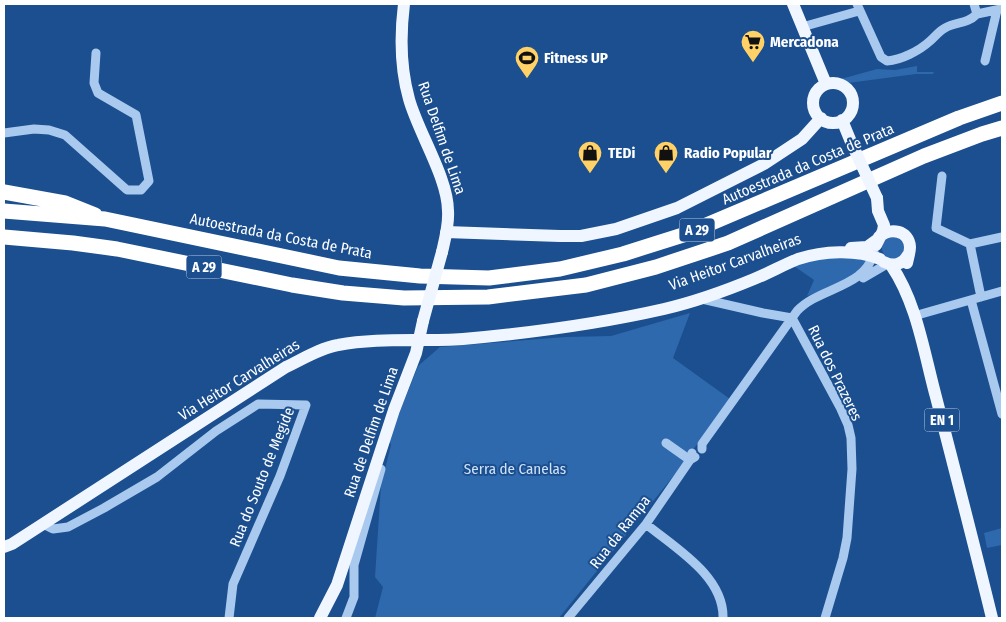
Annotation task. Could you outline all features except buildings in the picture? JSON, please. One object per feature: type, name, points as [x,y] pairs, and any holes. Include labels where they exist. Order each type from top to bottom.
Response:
[{"type":"highway","name":"Autoestrada da Costa de Prata","points":[[4,211],[105,219],[339,268],[420,276],[489,278],[560,269],[623,254],[683,235],[959,118],[1002,103]]},
{"type":"highway","name":"A 29","points":[[4,237],[117,249],[292,285],[343,293],[404,298],[488,297],[586,285],[656,267],[728,243],[924,156],[1002,128]]},
{"type":"highway","points":[[4,192],[65,203],[105,219]]},
{"type":"main road","name":"Rua Delfim de Lima","points":[[404,4],[401,54],[408,97],[444,189],[448,210],[442,252]]},
{"type":"main road","points":[[793,4],[826,84]]},
{"type":"main road","points":[[826,84],[839,84],[850,92],[852,98],[851,111],[842,120],[830,122],[821,118],[815,111],[814,98],[817,92],[826,84]]},
{"type":"main road","points":[[446,232],[581,236],[616,229],[677,208],[764,164],[802,139],[821,118]]},
{"type":"main road","name":"EN 1","points":[[842,120],[877,198],[885,209],[892,225],[898,232],[905,235],[909,241],[910,248],[905,274],[908,298]]},
{"type":"main road","name":"EN 1","points":[[877,198],[878,211],[884,225],[881,253],[898,276],[914,316],[992,618]]},
{"type":"main road","points":[[898,232],[888,231],[881,253],[901,263],[908,255]]},
{"type":"main road","name":"Via Heitor Carvalheiras","points":[[633,316],[727,285],[788,258],[804,253],[867,246],[881,253]]},
{"type":"main road","name":"Rua de Delfim de Lima","points":[[320,618],[337,585],[379,454],[416,352],[442,252]]},
{"type":"main road","name":"Via Heitor Carvalheiras","points":[[6,548],[286,367],[314,353],[337,345],[525,333],[633,316],[699,299],[754,279],[799,259],[820,254],[881,253]]},
{"type":"street","points":[[974,4],[977,14]]},
{"type":"street","points":[[802,27],[858,7],[881,56],[887,61],[896,61],[928,43],[946,27],[970,21],[977,14],[1000,10],[985,61]]},
{"type":"street","points":[[4,132],[34,129],[49,130],[65,135],[126,190],[141,190],[149,181],[136,115],[98,94],[94,83],[96,53]]},
{"type":"street","points":[[942,176],[936,228],[970,244],[1002,237]]},
{"type":"street","points":[[970,244],[981,297]]},
{"type":"street","points":[[853,280],[865,272],[881,253]]},
{"type":"street","name":"Rua da Rampa","points":[[568,618],[646,524],[804,303],[853,280],[862,278],[881,253]]},
{"type":"street","points":[[914,316],[1002,291]]},
{"type":"street","points":[[699,299],[792,318]]},
{"type":"street","points":[[971,300],[1002,414]]},
{"type":"street","name":"Rua dos Prazeres","points":[[792,318],[840,407],[848,424],[850,438],[852,469],[847,538],[825,618]]},
{"type":"street","name":"Rua do Souto de Megide","points":[[43,524],[53,529],[68,527],[104,508],[157,477],[216,431],[258,404],[306,405],[280,476],[233,584],[229,618]]},
{"type":"street","points":[[666,443],[697,452]]},
{"type":"street","points":[[346,618],[354,597],[354,565],[384,458],[379,454]]},
{"type":"street","points":[[646,524],[701,570],[719,594],[723,618]]},
{"type":"green space","points":[[917,66],[917,72],[934,72],[933,74],[916,74],[848,83],[844,83],[841,79],[877,69],[895,70]]},
{"type":"green space","points":[[893,237],[901,240],[904,248],[901,256],[893,259],[885,256],[882,248],[885,240]]},
{"type":"green space","points":[[839,256],[866,260],[865,267],[851,278],[807,296],[814,280],[791,264]]},
{"type":"green space","name":"Serra de Canelas","points":[[690,313],[673,358],[730,399],[679,469],[559,618],[375,618],[383,587],[375,577],[381,485],[391,445],[389,439],[418,366],[440,347],[566,337],[611,336]]},
{"type":"green space","points":[[1002,528],[1002,545],[987,548],[984,533]]},
{"type":"place","name":"Mercadona","points":[[753,63]]},
{"type":"place","name":"Fitness UP","points":[[527,79]]},
{"type":"place","name":"TEDi","points":[[590,174]]},
{"type":"place","name":"Radio Popular","points":[[666,174]]}]
